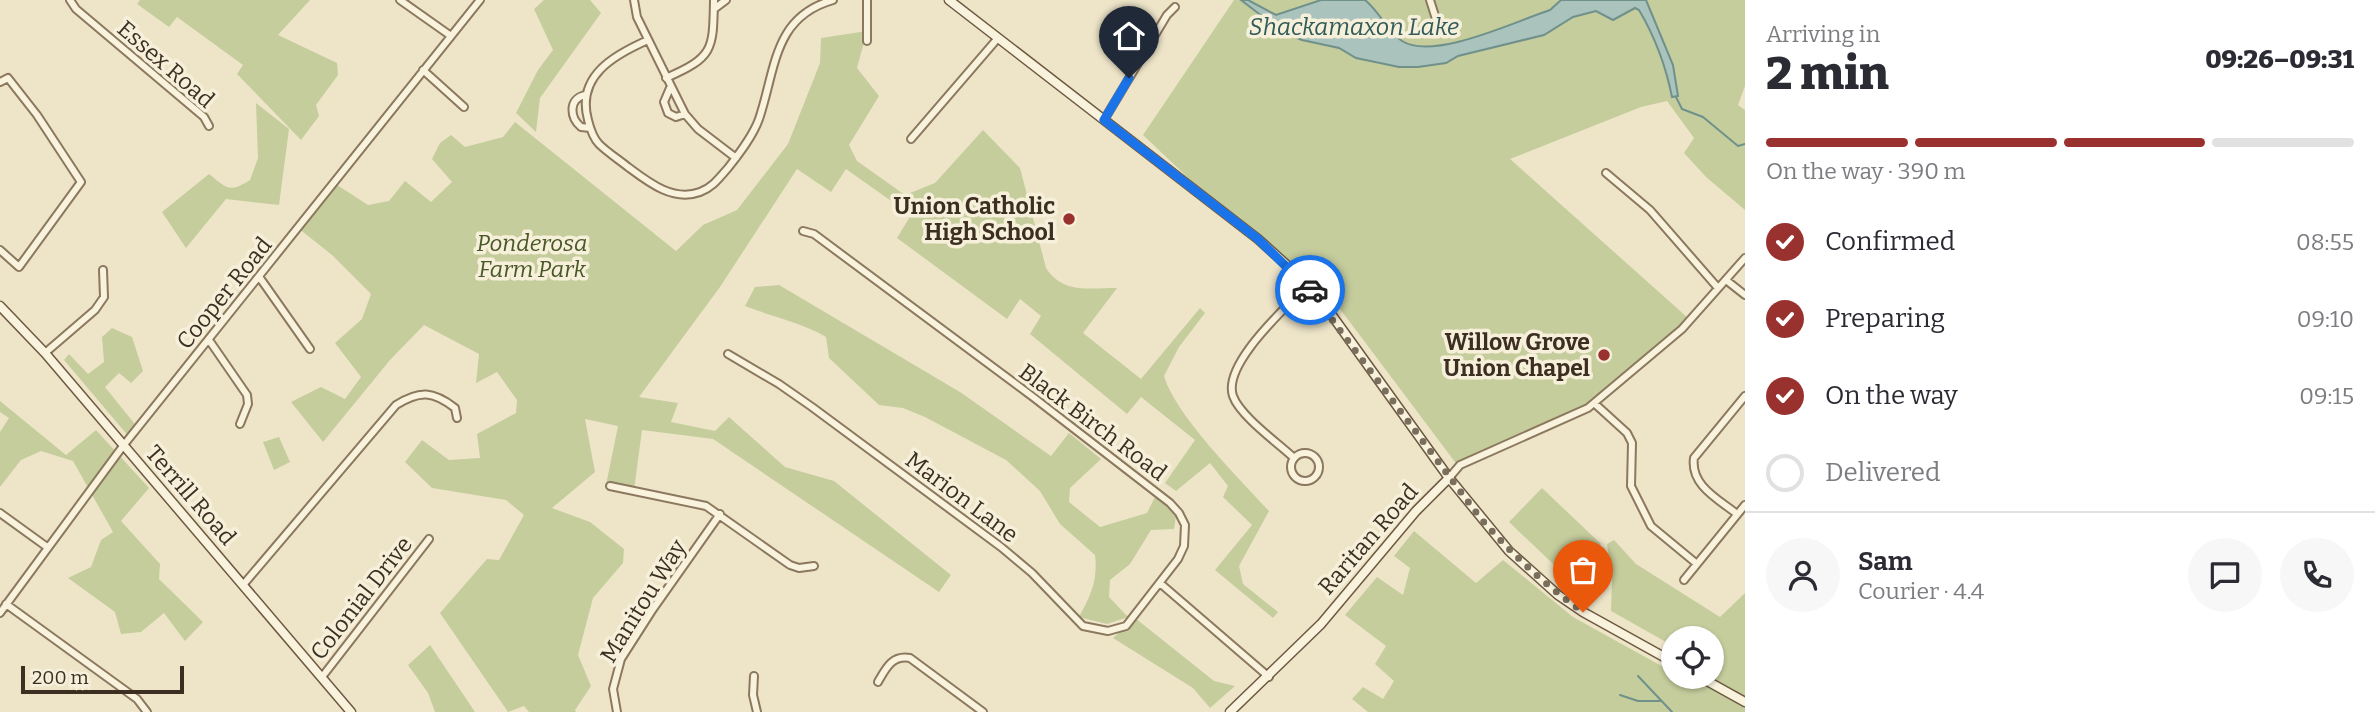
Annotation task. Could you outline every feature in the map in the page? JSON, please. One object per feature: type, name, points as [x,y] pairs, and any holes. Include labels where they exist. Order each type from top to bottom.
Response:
[{"type":"main road","points":[[949,0],[1258,239],[1307,285],[1331,314],[1449,478],[1509,551],[1583,612],[1661,655]]},
{"type":"main road","name":"Terrill Road","points":[[0,306],[45,353],[351,712]]},
{"type":"main road","name":"Raritan Road","points":[[1230,712],[1321,624],[1416,511],[1449,478]]},
{"type":"main road","points":[[1722,689],[1745,702]]},
{"type":"street","name":"Essex Road","points":[[70,0],[204,117],[209,126]]},
{"type":"street","points":[[75,7],[80,0]]},
{"type":"street","points":[[400,0],[451,36]]},
{"type":"street","name":"Cooper Road","points":[[0,613],[123,446],[480,0]]},
{"type":"street","points":[[634,0],[637,17],[685,114],[698,129],[736,158]]},
{"type":"street","points":[[666,78],[697,64],[712,42],[714,0]]},
{"type":"street","points":[[714,9],[726,0]]},
{"type":"street","points":[[648,40],[619,53],[598,71],[584,95],[590,128],[597,142],[657,189],[697,193],[713,186],[736,158],[758,122],[781,40],[799,16],[815,3],[833,0]]},
{"type":"street","points":[[867,0],[867,41]]},
{"type":"street","points":[[1430,0],[1436,19]]},
{"type":"street","points":[[1104,120],[1167,15],[1175,7]]},
{"type":"street","points":[[911,139],[998,38]]},
{"type":"street","points":[[423,70],[464,107]]},
{"type":"street","points":[[0,82],[8,78],[37,115],[81,182],[19,267],[0,250]]},
{"type":"street","points":[[670,88],[664,102],[668,113],[676,117],[685,114]]},
{"type":"street","points":[[584,95],[579,96],[573,104],[572,114],[581,127],[590,128]]},
{"type":"street","points":[[1605,173],[1651,211],[1718,288]]},
{"type":"street","name":"Black Birch Road","points":[[803,232],[814,234],[1033,397],[1177,509],[1185,525],[1184,546],[1161,584]]},
{"type":"street","name":"Raritan Road","points":[[1449,478],[1460,466],[1594,403],[1682,329],[1745,257]]},
{"type":"street","points":[[45,353],[100,304],[104,298],[103,270]]},
{"type":"street","points":[[260,278],[310,349]]},
{"type":"street","points":[[1726,280],[1745,295]]},
{"type":"street","points":[[1294,458],[1240,408],[1232,394],[1232,384],[1238,365],[1267,328],[1307,285]]},
{"type":"street","points":[[209,340],[247,395],[248,404],[240,424]]},
{"type":"street","name":"Marion Lane","points":[[728,354],[812,407],[1001,547],[1032,573],[1079,624],[1108,631],[1126,626],[1161,584]]},
{"type":"street","points":[[243,585],[396,405],[422,394],[440,396],[455,408],[457,418]]},
{"type":"street","points":[[1737,514],[1698,482],[1693,463],[1694,458],[1745,396]]},
{"type":"street","points":[[1594,403],[1627,433],[1632,443],[1631,486],[1651,526],[1697,564]]},
{"type":"street","points":[[1302,453],[1311,454],[1319,463],[1318,474],[1311,480],[1299,480],[1291,470],[1294,458],[1302,453]]},
{"type":"street","points":[[610,486],[693,501],[720,514],[790,565],[799,568],[814,566]]},
{"type":"street","points":[[1684,580],[1745,505]]},
{"type":"street","points":[[0,513],[47,547]]},
{"type":"street","name":"Manitou Way","points":[[617,712],[613,689],[621,659],[720,514]]},
{"type":"street","name":"Colonial Drive","points":[[322,677],[429,539]]},
{"type":"street","points":[[1161,584],[1269,677]]},
{"type":"street","points":[[6,604],[137,699],[147,712]]},
{"type":"street","points":[[878,682],[891,662],[900,657],[910,658],[983,712]]},
{"type":"street","points":[[754,676],[753,695],[757,712]]},
{"type":"green space","points":[[140,0],[310,0],[278,35],[337,63],[338,75],[316,105],[319,116],[301,140],[237,74],[243,65],[177,17],[169,27],[137,4]]},
{"type":"green space","points":[[544,0],[590,0],[601,13],[540,98],[536,132],[516,113],[538,70],[553,50],[534,9]]},
{"type":"green space","points":[[1234,0],[1745,0],[1745,86],[1738,105],[1745,110],[1745,210],[1706,177],[1684,153],[1694,138],[1667,101],[1641,107],[1510,159],[1688,318],[1584,412],[1458,466],[1325,289],[1202,191],[1143,135]]},
{"type":"green space","name":"Ponderosa Farm Park","points":[[867,31],[857,68],[879,96],[849,145],[857,161],[905,195],[935,183],[983,130],[1020,168],[1046,268],[1060,282],[1069,286],[1087,289],[1117,288],[1083,333],[1141,379],[1200,308],[1205,313],[1179,347],[1164,376],[1181,409],[1195,428],[1269,511],[1239,566],[1243,584],[1278,612],[1273,618],[1215,570],[1252,525],[1223,497],[1228,486],[1210,463],[1176,491],[1165,483],[1195,440],[1141,397],[1127,414],[1030,334],[1041,316],[1020,299],[1007,319],[897,238],[911,215],[846,169],[831,192],[797,169],[720,287],[639,397],[678,403],[671,422],[715,431],[729,417],[785,467],[834,481],[951,575],[939,592],[713,439],[642,430],[634,490],[606,485],[618,426],[585,419],[595,472],[552,508],[590,522],[624,549],[623,563],[593,598],[578,655],[591,686],[576,712],[529,712],[524,706],[508,712],[440,613],[487,559],[499,560],[524,515],[506,500],[432,488],[405,462],[422,440],[449,460],[480,458],[477,434],[516,413],[517,400],[497,372],[476,383],[479,354],[424,325],[390,360],[323,442],[291,402],[321,387],[345,399],[361,377],[335,343],[362,319],[371,294],[332,255],[298,228],[334,183],[368,205],[389,201],[405,181],[431,202],[452,182],[432,159],[440,143],[451,135],[465,147],[503,137],[515,122],[676,251],[703,225],[737,210],[788,144],[820,63],[821,38]]},
{"type":"green space","points":[[256,103],[289,129],[279,205],[226,199],[186,248],[162,212],[209,174],[229,188],[250,180],[258,158]]},
{"type":"green space","points":[[779,285],[960,392],[1051,456],[1069,433],[1101,459],[1070,488],[1069,502],[1100,527],[1147,513],[1156,495],[1176,516],[1174,529],[1151,530],[1130,564],[1110,580],[1109,597],[1128,617],[1107,624],[1079,617],[1093,587],[1095,555],[1060,524],[1040,491],[1006,460],[925,417],[903,408],[879,405],[829,358],[826,337],[745,306],[755,287]]},
{"type":"green space","points":[[112,328],[132,337],[143,371],[131,383],[119,373],[105,387],[138,428],[130,438],[64,360],[69,354],[88,374],[104,362],[102,337]]},
{"type":"green space","points":[[0,401],[66,455],[96,430],[149,488],[121,521],[160,564],[159,579],[203,622],[185,641],[164,613],[141,632],[121,634],[115,612],[68,578],[91,567],[101,540],[113,532],[73,461],[41,451],[21,460],[0,487],[0,432],[9,418],[0,412]]},
{"type":"green space","points":[[279,437],[290,462],[274,470],[263,442]]},
{"type":"green space","points":[[1542,488],[1601,544],[1569,579],[1509,522]]},
{"type":"green space","points":[[1414,531],[1476,583],[1503,560],[1573,617],[1661,666],[1661,689],[1724,689],[1724,626],[1661,626],[1661,639],[1611,611],[1612,580],[1607,544],[1614,540],[1636,564],[1720,617],[1745,593],[1745,712],[1368,712],[1352,699],[1363,687],[1383,699],[1394,681],[1375,664],[1386,646],[1345,615],[1377,577],[1403,595],[1410,568],[1394,556]]},
{"type":"green space","points":[[1135,618],[1214,681],[1235,686],[1210,708],[1193,688],[1113,638]]},
{"type":"green space","points":[[430,645],[475,712],[435,712],[428,693],[408,665]]},
{"type":"water","name":"Shackamaxon Lake","points":[[1241,0],[1248,0],[1276,15],[1321,0],[1365,0],[1402,41],[1416,46],[1434,46],[1497,30],[1550,10],[1561,0],[1646,0],[1673,65],[1678,96],[1672,97],[1655,41],[1639,10],[1635,8],[1613,20],[1596,11],[1573,17],[1544,35],[1458,56],[1446,63],[1399,67],[1356,58],[1339,48],[1302,40],[1268,26],[1267,20]]},
{"type":"waterway","points":[[1676,97],[1682,109],[1703,117],[1738,146],[1745,144]]},
{"type":"waterway","points":[[1638,676],[1672,712]]},
{"type":"waterway","points":[[1620,695],[1638,701],[1660,701]]},
{"type":"way so far","points":[[1310,290],[1331,314],[1481,519],[1509,551],[1583,612]]},
{"type":"place","name":"Union Catholic High School","points":[[1069,219]]},
{"type":"place","name":"Willow Grove Union Chapel","points":[[1604,355]]},
{"type":"route","points":[[1129,78],[1104,120],[1258,239],[1301,278],[1310,290]]}]
